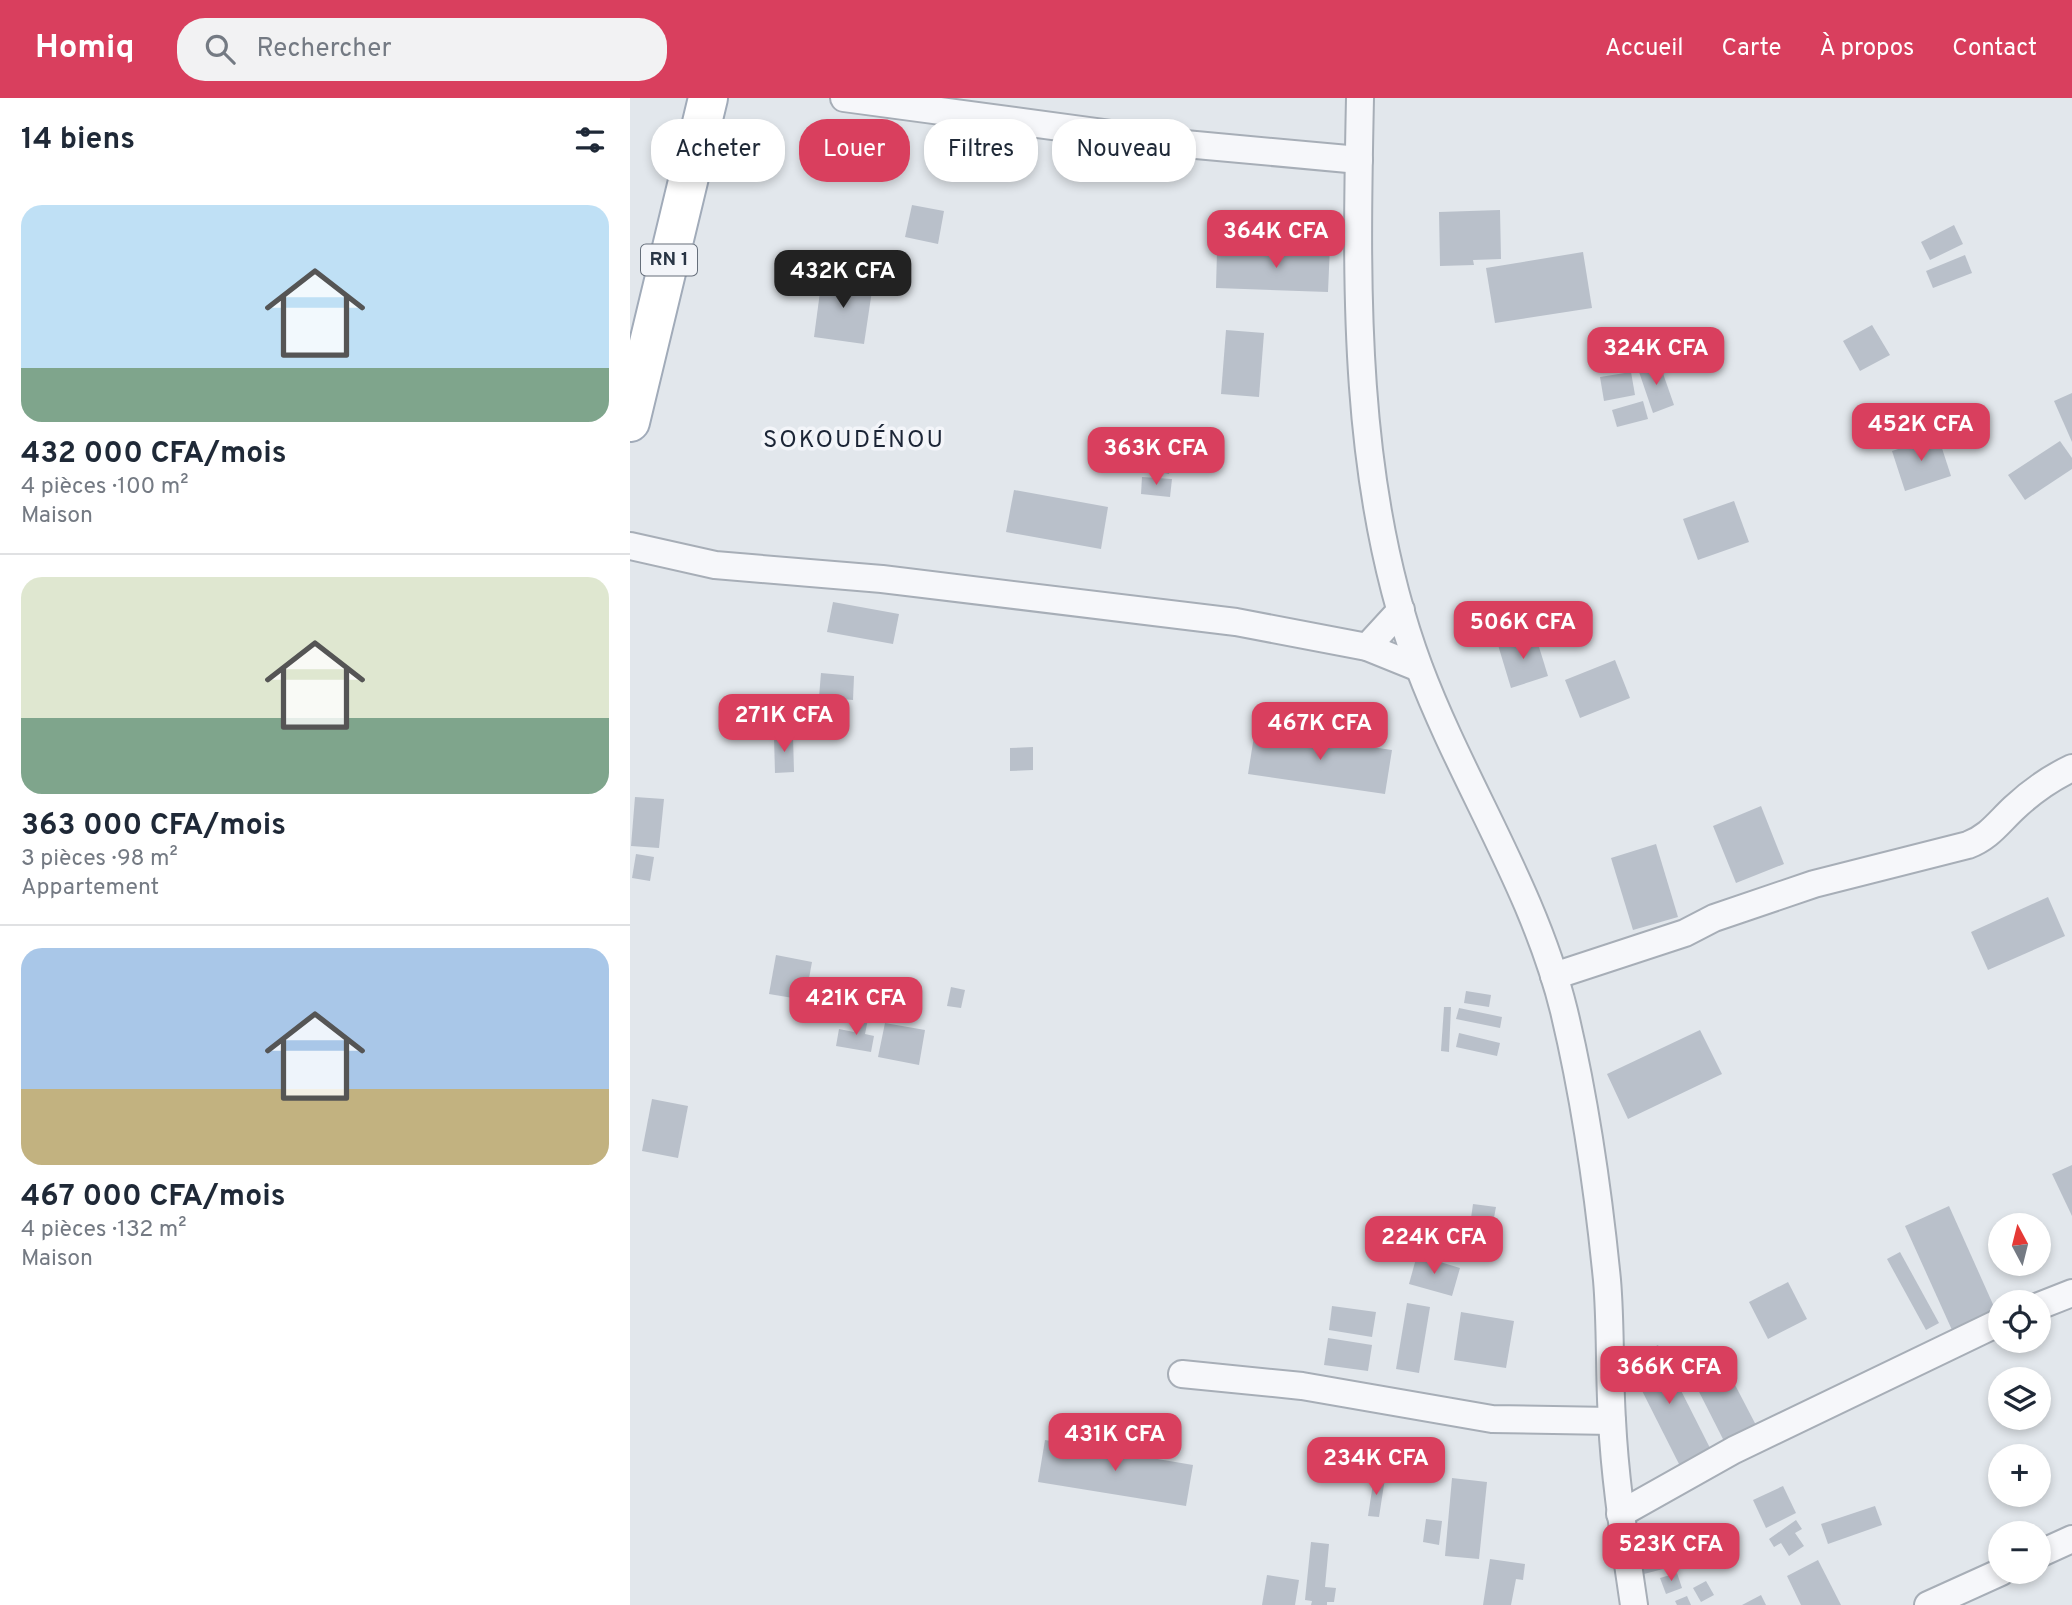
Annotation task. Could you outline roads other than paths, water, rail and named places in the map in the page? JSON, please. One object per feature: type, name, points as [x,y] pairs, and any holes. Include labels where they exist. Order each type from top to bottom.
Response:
[{"type":"main road","name":"RN 1","points":[[630,422],[708,98]]},
{"type":"street","points":[[844,98],[1185,144],[1359,160]]},
{"type":"street","points":[[1360,98],[1359,306],[1366,421],[1380,515],[1401,610],[1419,668],[1526,899],[1543,938],[1554,976],[1592,1146],[1607,1284],[1612,1421],[1620,1514],[1634,1605]]},
{"type":"street","points":[[630,546],[715,565],[882,579],[1170,612],[1367,647],[1419,668]]},
{"type":"street","points":[[1367,647],[1401,610]]},
{"type":"street","points":[[1554,976],[1685,933],[1714,918],[1814,884],[1987,838],[2015,807],[2047,780],[2072,768]]},
{"type":"street","points":[[2051,1301],[2072,1293]]},
{"type":"street","points":[[1620,1514],[1734,1450],[1988,1328]]},
{"type":"street","points":[[1182,1374],[1302,1387],[1492,1419],[1612,1421]]},
{"type":"street","points":[[2051,1549],[2072,1539]]},
{"type":"street","points":[[1928,1605],[1988,1578]]},
{"type":"district","name":"SOKOUDÉNOU","points":[[854,441]]}]
